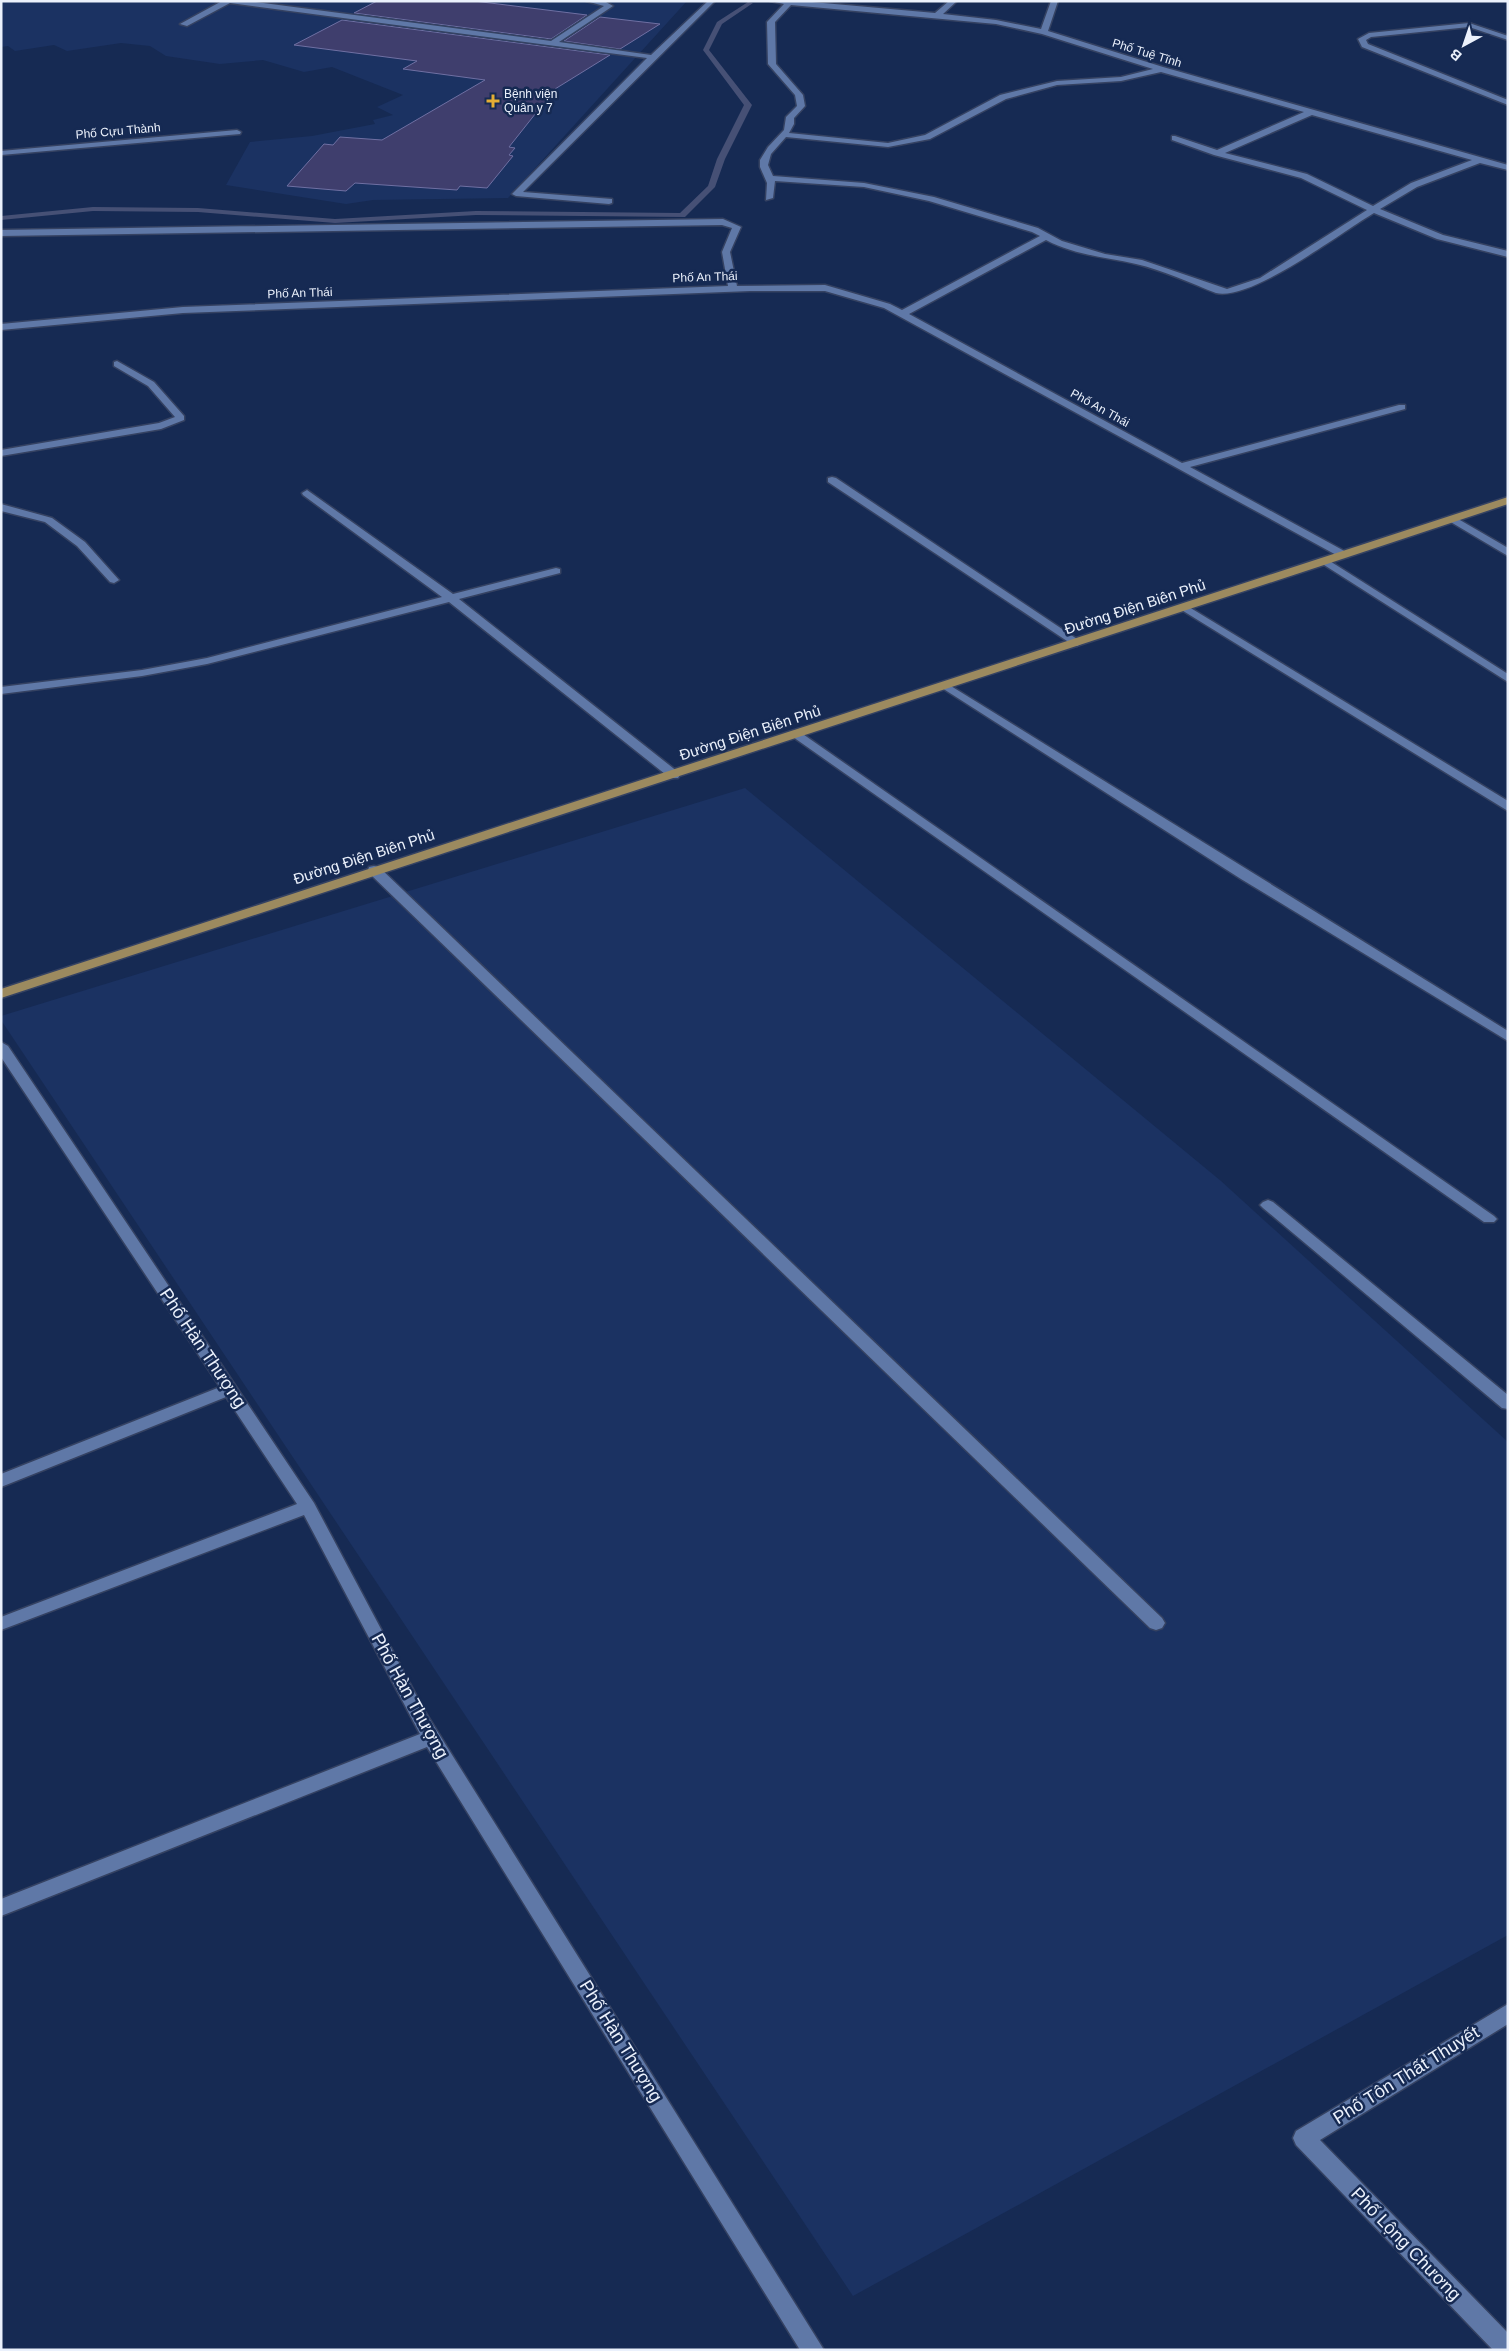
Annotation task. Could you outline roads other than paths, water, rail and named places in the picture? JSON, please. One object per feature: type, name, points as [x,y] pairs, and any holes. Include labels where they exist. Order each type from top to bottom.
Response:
[{"type":"main road","name":"Đường Điện Biên Phủ","points":[[1,994],[374,870],[946,686],[1508,500]]},
{"type":"street","points":[[184,24],[229,1],[311,10],[653,57]]},
{"type":"street","points":[[553,43],[610,6],[588,1]]},
{"type":"street","points":[[609,201],[516,194],[712,1]]},
{"type":"street","name":"Phố Tuệ Tĩnh","points":[[773,1],[937,15],[996,22],[1044,32],[1309,113],[1508,168]]},
{"type":"street","points":[[937,15],[954,1]]},
{"type":"street","points":[[1044,32],[1055,1]]},
{"type":"street","points":[[770,198],[770,178],[764,168],[763,161],[770,148],[785,135],[791,124],[790,117],[801,106],[799,95],[772,64],[771,22],[789,3]]},
{"type":"street","points":[[311,10],[323,4]]},
{"type":"street","points":[[1508,38],[1468,25],[1369,35],[1362,39],[1365,45],[1508,103]]},
{"type":"street","points":[[785,135],[888,145],[927,137],[1003,97],[1057,83],[1120,79],[1160,69]]},
{"type":"street","points":[[1217,153],[1309,113]]},
{"type":"street","name":"Phố Cựu Thành","points":[[1,153],[237,132]]},
{"type":"street","points":[[1175,138],[1217,153],[1304,176],[1375,210],[1440,236],[1508,254]]},
{"type":"street","points":[[770,178],[864,185],[896,190],[1035,230],[1045,237],[1104,256],[1139,262],[1219,291],[1228,292],[1263,280],[1338,231],[1414,185],[1480,160]]},
{"type":"street","points":[[1,233],[723,222],[737,228],[726,252],[733,288]]},
{"type":"street","points":[[902,314],[1045,237]]},
{"type":"street","name":"Phố An Thái","points":[[1,328],[183,310],[733,288],[825,288],[888,306],[1344,555]]},
{"type":"street","points":[[1,453],[161,426],[181,418],[151,384],[117,364]]},
{"type":"street","points":[[1182,466],[1402,407]]},
{"type":"street","points":[[832,480],[1077,643]]},
{"type":"street","points":[[307,493],[452,599],[674,775]]},
{"type":"street","points":[[1,507],[20,514],[48,520],[81,544],[114,580]]},
{"type":"street","points":[[1453,519],[1508,553]]},
{"type":"street","points":[[1325,561],[1508,679]]},
{"type":"street","points":[[1,691],[142,672],[207,661],[556,571]]},
{"type":"street","points":[[1184,607],[1508,807]]},
{"type":"street","points":[[946,686],[1255,881],[1508,1037]]},
{"type":"street","points":[[797,734],[1489,1219]]},
{"type":"street","points":[[374,870],[1156,1623]]},
{"type":"street","name":"Phố Hàn Thượng","points":[[1,1046],[308,1507],[417,1714],[813,2350]]},
{"type":"street","points":[[1268,1205],[1508,1404]]},
{"type":"street","points":[[1,1481],[230,1389]]},
{"type":"street","points":[[1,1624],[308,1507]]},
{"type":"street","points":[[1,1908],[432,1737]]},
{"type":"street","name":"Phố Tôn Thất Thuyết","points":[[1304,2138],[1508,2013]]},
{"type":"street","name":"Phố Lộng Chương","points":[[1304,2138],[1508,2349]]},
{"type":"waterway","points":[[1,218],[93,209],[198,210],[335,221],[476,213],[682,215],[711,187],[721,159],[748,105],[706,50],[719,23],[750,3]]},
{"type":"place","name":"Bệnh viện Quân y 7","points":[[493,101]]}]
